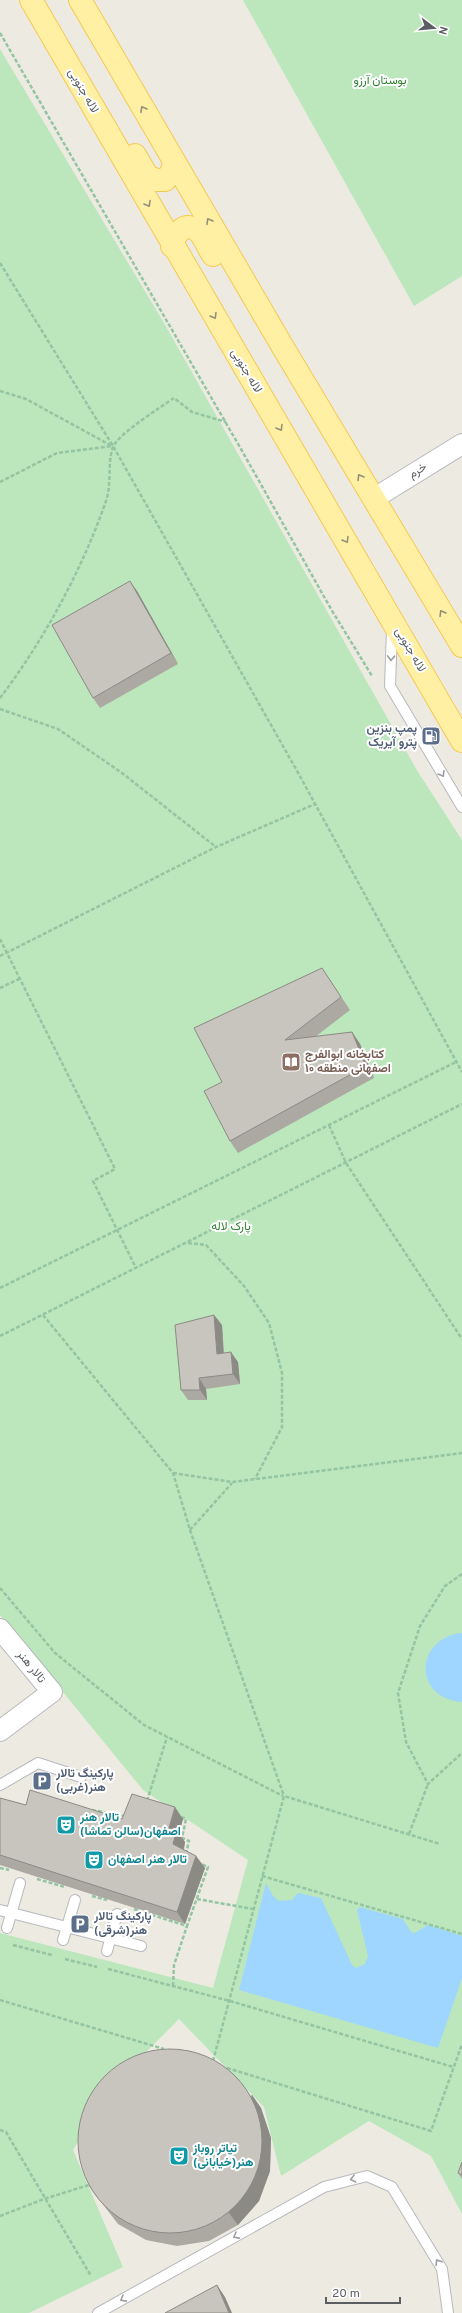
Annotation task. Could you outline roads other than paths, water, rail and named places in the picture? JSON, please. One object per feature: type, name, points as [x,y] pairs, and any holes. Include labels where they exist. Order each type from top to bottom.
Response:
[{"type":"main road","name":"لاله جنوبی","points":[[31,0],[172,246],[392,619],[462,741]]},
{"type":"main road","points":[[46,0],[148,177],[157,180],[165,180],[172,172],[174,161]]},
{"type":"main road","points":[[80,0],[342,447],[462,646]]},
{"type":"main road","points":[[172,246],[174,235],[182,228],[191,228],[198,231],[322,441],[342,447]]},
{"type":"street","name":"خرم","points":[[373,499],[462,444]]},
{"type":"street","name":"تالار هنر","points":[[0,1628],[52,1692],[0,1731]]},
{"type":"lane","points":[[392,619],[390,686],[462,807]]},
{"type":"lane","points":[[0,1785],[38,1763],[80,1777]]},
{"type":"lane","points":[[7,1928],[20,1883]]},
{"type":"lane","points":[[63,1940],[75,1900]]},
{"type":"lane","points":[[0,1910],[141,1946]]},
{"type":"lane","points":[[108,1951],[117,1914]]},
{"type":"lane","points":[[98,2313],[324,2187],[367,2176],[392,2187],[442,2269],[448,2313]]},
{"type":"water","points":[[462,1633],[462,1702],[446,1699],[435,1691],[428,1681],[426,1670],[427,1658],[433,1647],[444,1638]]},
{"type":"water","points":[[266,1883],[273,1896],[279,1901],[292,1900],[298,1893],[321,1898],[352,1965],[356,1968],[365,1964],[368,1956],[357,1910],[360,1907],[403,1919],[411,1932],[415,1933],[428,1925],[462,1936],[462,1978],[438,2048],[239,1990]]},
{"type":"place","name":"پمپ بنزین پترو آیریک","points":[[431,736]]},
{"type":"place","name":"کتابخانه ابوالفرج اصفهانی منطقه ۱۰","points":[[291,1062]]},
{"type":"place","name":"پارکینگ تالار هنر(غربی)","points":[[42,1781]]},
{"type":"place","name":"تالار هنر اصفهان(سالن تماشا)","points":[[66,1825]]},
{"type":"place","name":"تالار هنر اصفهان","points":[[94,1860]]},
{"type":"place","name":"پارکینگ تالار هنر(شرقی)","points":[[80,1924]]},
{"type":"place","name":"تیاتر روباز هنر(خیابانی)","points":[[179,2156]]},
{"type":"park label","name":"بوستان آرزو","points":[[380,81]]},
{"type":"park label","name":"پارک لاله","points":[[231,1227]]}]
